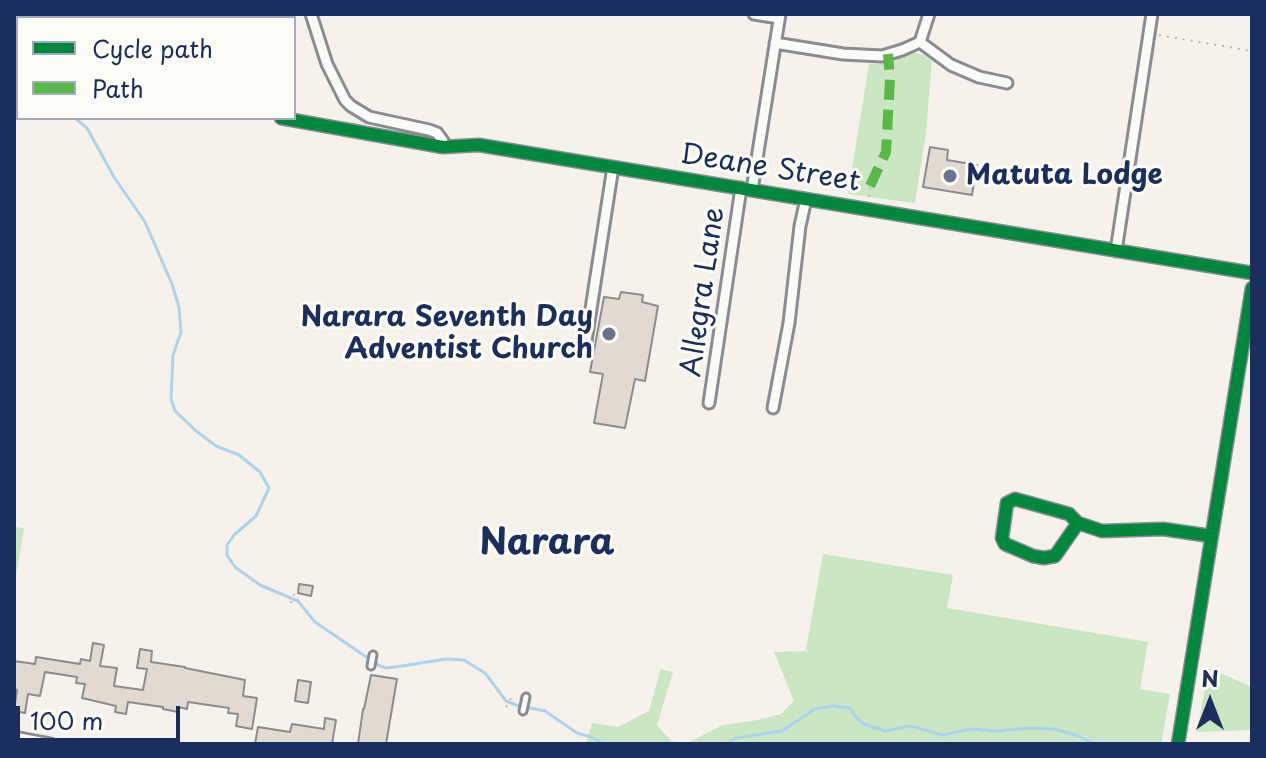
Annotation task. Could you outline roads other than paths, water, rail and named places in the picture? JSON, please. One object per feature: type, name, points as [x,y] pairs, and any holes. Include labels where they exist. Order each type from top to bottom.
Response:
[{"type":"street","points":[[311,14],[327,64],[345,100],[369,117],[437,133],[443,147]]},
{"type":"street","points":[[752,190],[779,16],[754,14]]},
{"type":"street","points":[[775,43],[843,54],[882,56],[920,42],[929,14]]},
{"type":"street","points":[[1116,251],[1152,14]]},
{"type":"street","points":[[920,42],[951,65],[979,77],[1007,83]]},
{"type":"street","name":"Deane Street","points":[[292,120],[443,147],[479,145],[1252,273]]},
{"type":"street","points":[[586,341],[613,167]]},
{"type":"street","name":"Allegra Lane","points":[[709,403],[741,188]]},
{"type":"street","name":"Deane Street","points":[[773,408],[789,323],[806,199]]},
{"type":"street","points":[[1178,744],[1252,288]]},
{"type":"street","points":[[1078,523],[1055,556],[1033,556],[1005,544],[1002,538],[1007,503],[1015,499],[1069,514],[1078,523],[1102,531],[1163,529],[1211,536]]},
{"type":"street","points":[[14,737],[51,744]]},
{"type":"lane","points":[[371,666],[373,655]]},
{"type":"lane","points":[[523,711],[526,697]]},
{"type":"waterway","points":[[77,120],[87,128],[114,177],[145,222],[172,284],[179,307],[181,332],[173,355],[171,399],[175,411],[216,446],[239,455],[260,472],[269,488],[256,516],[227,545],[227,555],[235,567],[260,585],[298,601],[315,622],[378,665],[386,668],[446,659],[464,660],[485,673],[506,701],[545,711],[577,733],[604,744]]},
{"type":"waterway","points":[[726,744],[736,738],[782,731],[815,709],[833,706],[850,708],[864,724],[885,731],[910,726],[943,735],[971,729],[1054,729],[1095,744]]},
{"type":"place","name":"Matuta Lodge","points":[[950,176]]},
{"type":"place","name":"Narara Seventh Day Adventist Church","points":[[609,334]]},
{"type":"district","name":"Narara","points":[[547,544]]}]
